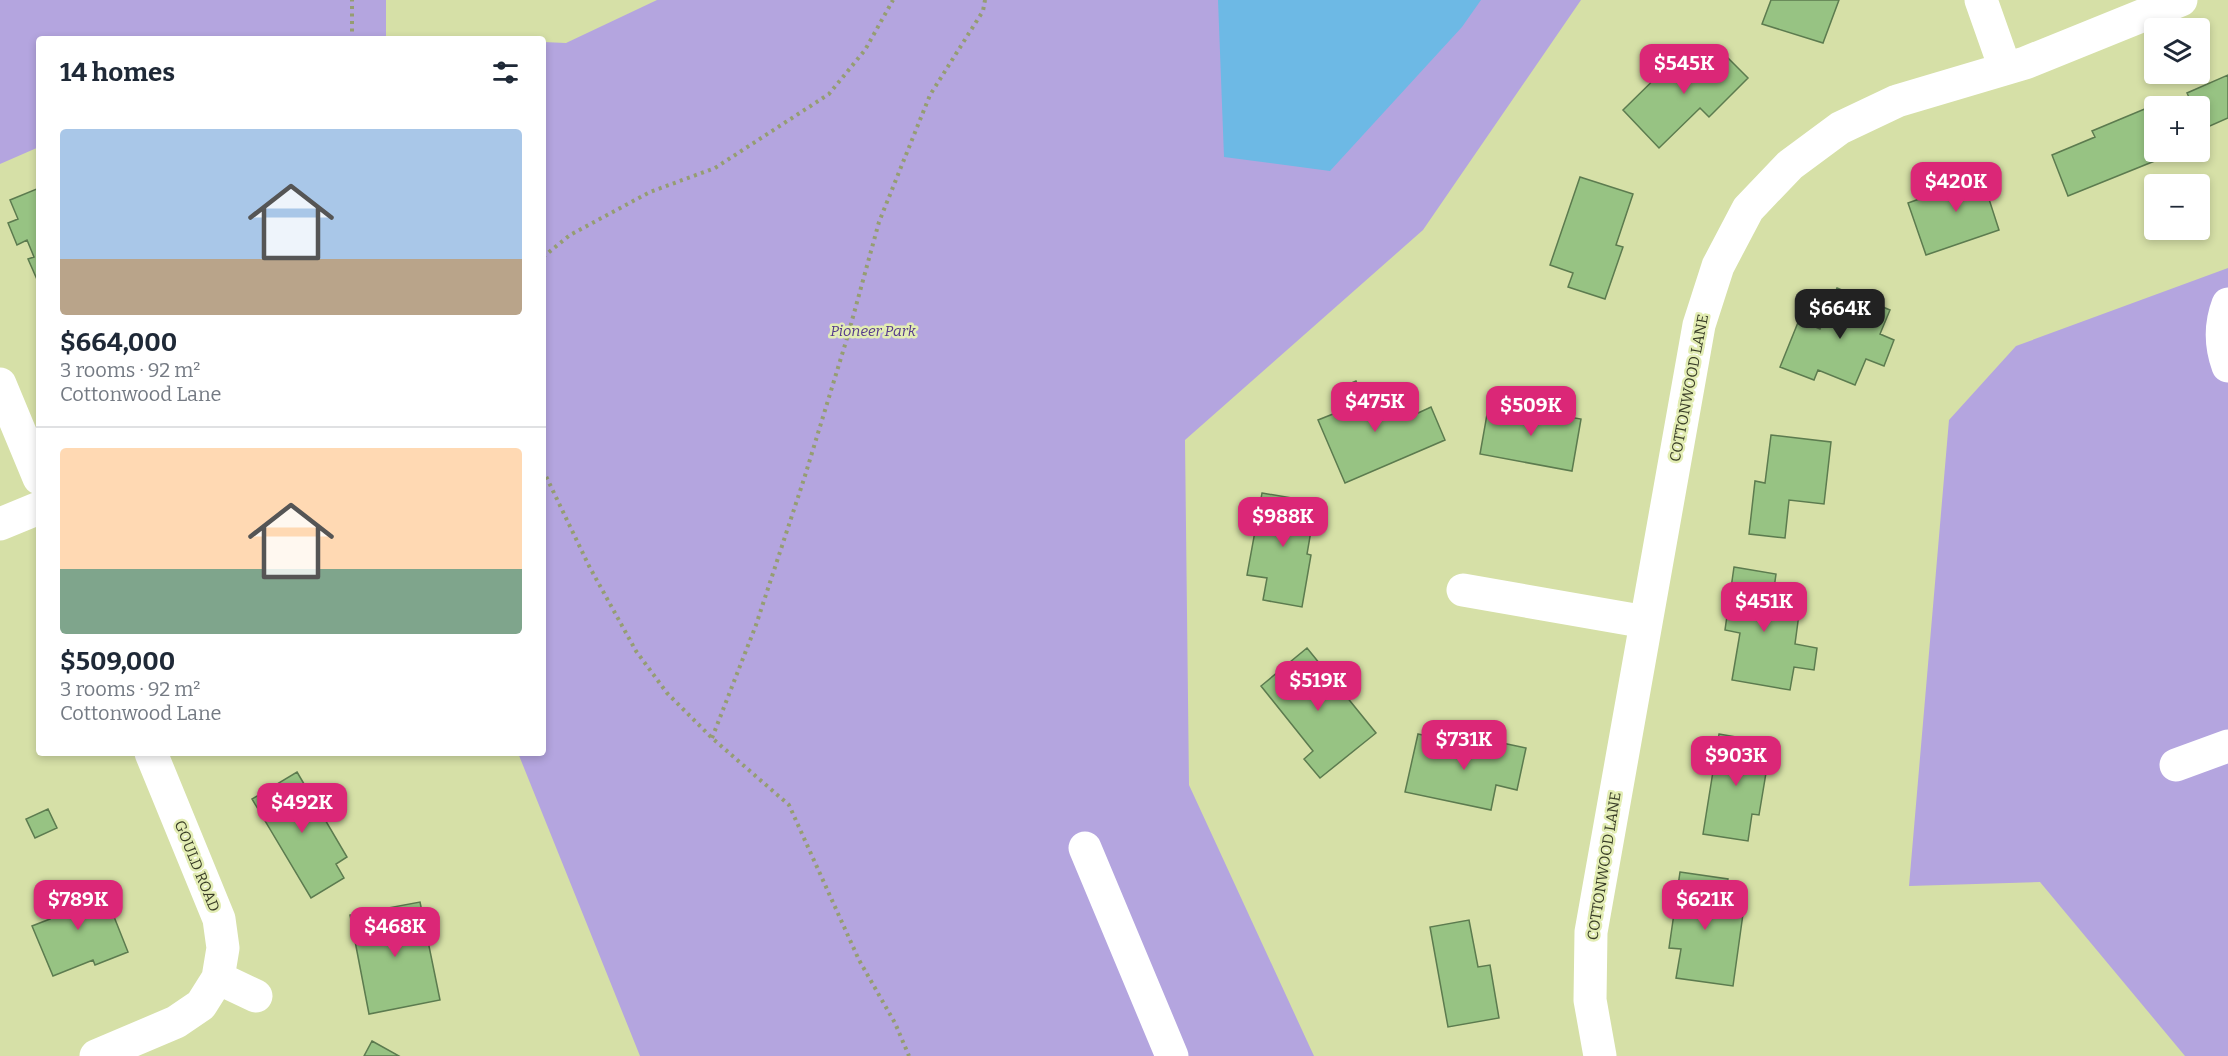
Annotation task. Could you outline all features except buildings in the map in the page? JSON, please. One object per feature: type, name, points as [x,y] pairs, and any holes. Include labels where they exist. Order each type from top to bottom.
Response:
[{"type":"street","points":[[1981,0],[2005,68]]},
{"type":"street","name":"COTTONWOOD LANE","points":[[1600,1056],[1590,1000],[1591,932],[1699,325],[1718,266],[1748,209],[1790,165],[1840,128],[1897,101],[2025,63],[2181,0]]},
{"type":"street","points":[[2228,304],[2223,315],[2220,334],[2223,354],[2228,366]]},
{"type":"street","points":[[0,384],[36,471]]},
{"type":"street","points":[[0,524],[36,509]]},
{"type":"street","points":[[1463,591],[1646,622]]},
{"type":"street","points":[[2176,765],[2228,746]]},
{"type":"street","name":"GOULD ROAD","points":[[96,1056],[176,1022],[201,1005],[218,978],[223,948],[219,919],[152,756]]},
{"type":"street","points":[[1085,848],[1172,1056]]},
{"type":"street","points":[[218,978],[256,996]]},
{"type":"path","points":[[352,0],[352,36]]},
{"type":"path","points":[[546,255],[570,235],[650,192],[715,168],[830,94],[865,50],[893,0]]},
{"type":"path","points":[[712,738],[756,625],[804,479],[848,335],[879,222],[930,94],[983,10],[985,0]]},
{"type":"path","points":[[546,476],[589,566],[636,651],[667,693],[712,738],[789,805],[859,960],[895,1023],[909,1056]]},
{"type":"green space","points":[[0,0],[386,0],[386,36],[36,36],[36,148],[0,164]]},
{"type":"green space","name":"Pioneer Park","points":[[657,0],[1581,0],[1423,230],[1185,440],[1189,785],[1314,1056],[640,1056],[519,756],[546,756],[546,42],[566,43]]},
{"type":"green space","points":[[2228,268],[2228,1056],[2185,1056],[2040,882],[1909,886],[1949,420],[2016,346]]},
{"type":"water","points":[[1218,0],[1481,0],[1462,27],[1330,171],[1224,157]]}]
